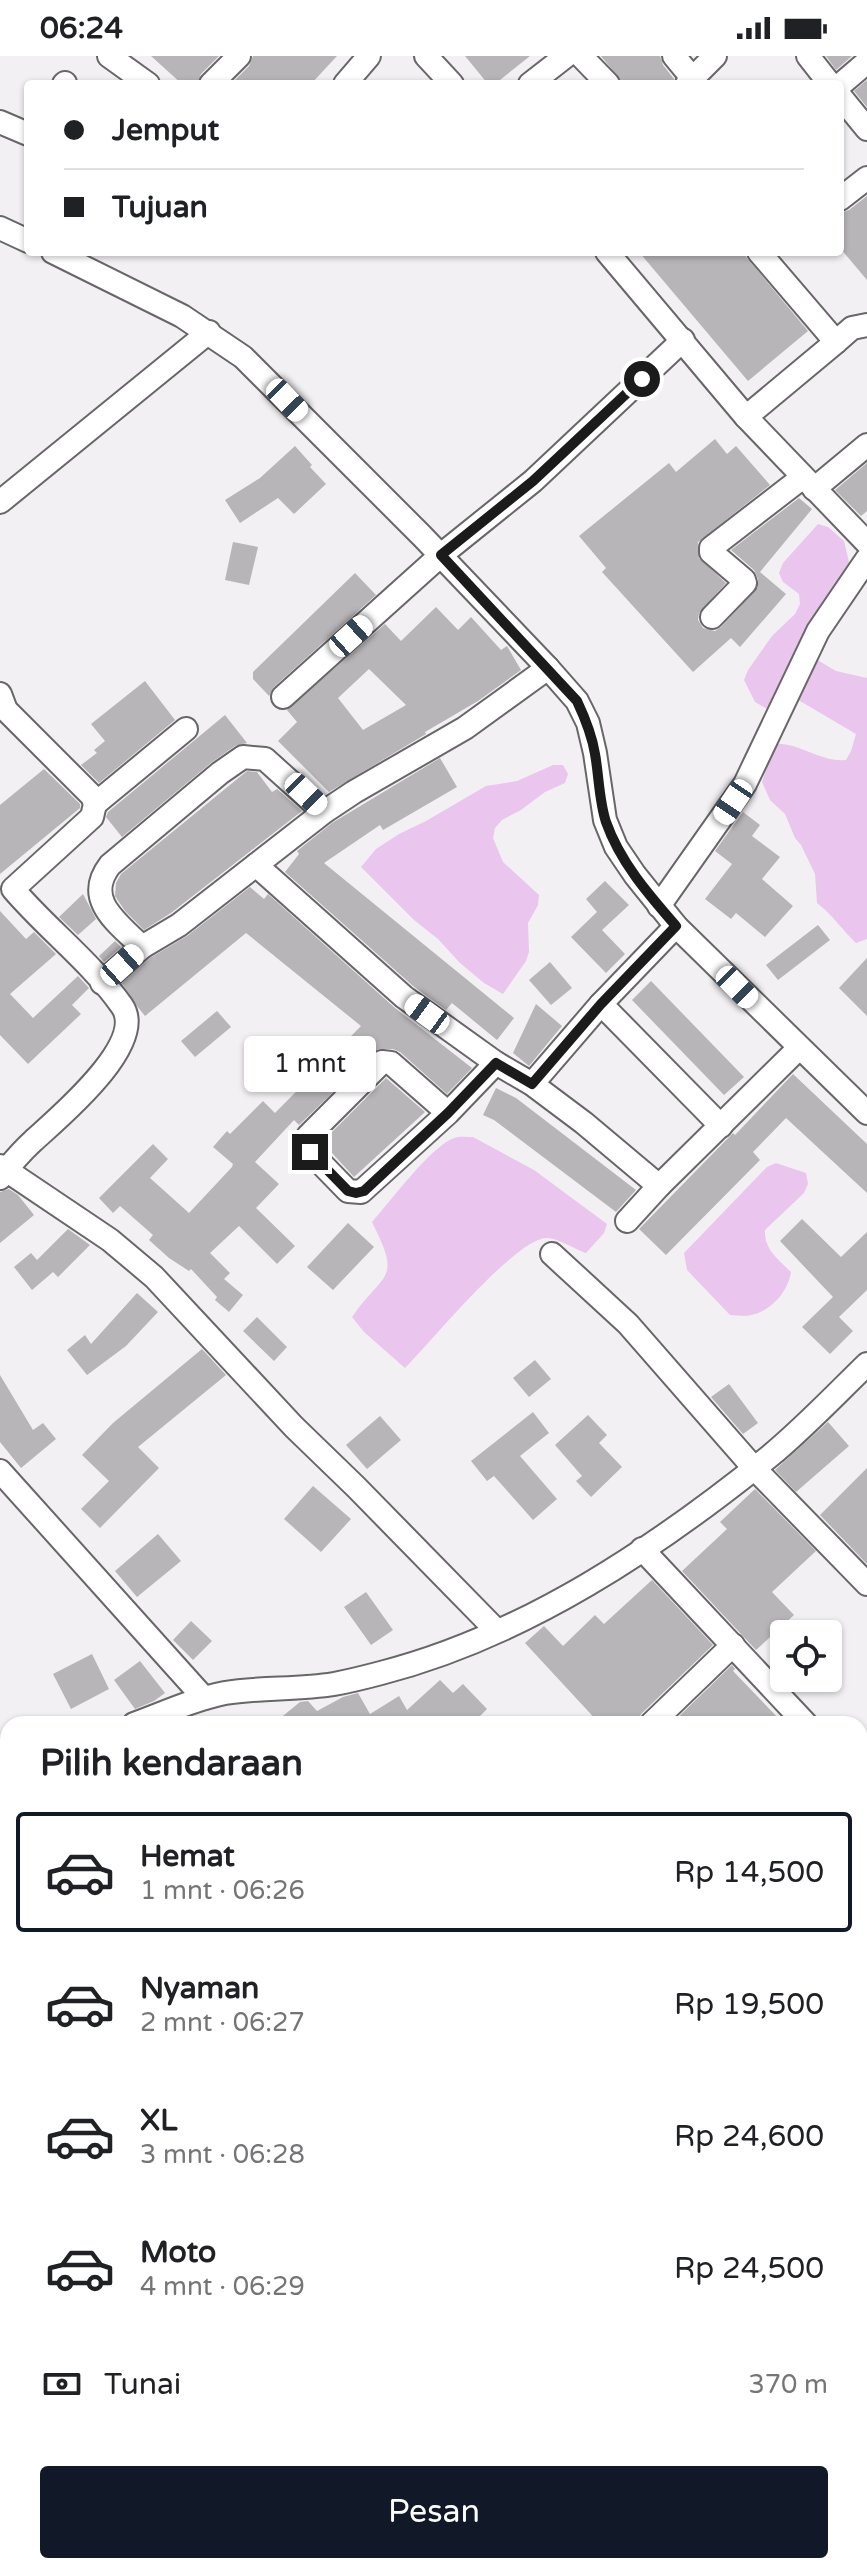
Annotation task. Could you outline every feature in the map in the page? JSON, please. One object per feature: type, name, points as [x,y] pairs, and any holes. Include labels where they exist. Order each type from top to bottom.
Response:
[{"type":"street","points":[[109,56],[142,80]]},
{"type":"street","points":[[215,80],[239,56]]},
{"type":"street","points":[[348,80],[369,56]]},
{"type":"street","points":[[426,56],[448,80]]},
{"type":"street","points":[[535,80],[566,56]]},
{"type":"street","points":[[581,56],[604,80]]},
{"type":"street","points":[[674,56],[689,80]]},
{"type":"street","points":[[692,80],[715,56]]},
{"type":"street","points":[[808,56],[827,80]]},
{"type":"street","points":[[844,82],[867,62]]},
{"type":"street","points":[[844,101],[867,129]]},
{"type":"street","points":[[0,122],[24,132]]},
{"type":"street","points":[[844,196],[867,178]]},
{"type":"street","points":[[0,228],[24,239]]},
{"type":"street","points":[[62,256],[209,332],[243,357],[441,555],[548,668],[577,701],[588,723],[605,820],[616,847],[676,926],[867,1113]]},
{"type":"street","points":[[610,256],[746,417],[809,483],[865,555],[818,631],[745,784],[659,906]]},
{"type":"street","points":[[767,256],[836,342]]},
{"type":"street","points":[[746,417],[852,328],[867,325]]},
{"type":"street","points":[[0,502],[209,332]]},
{"type":"street","points":[[283,697],[441,555],[533,481],[683,340]]},
{"type":"street","points":[[712,617],[745,583],[711,552],[711,548],[867,445]]},
{"type":"street","points":[[102,983],[142,947],[179,925],[324,812],[465,728],[548,668]]},
{"type":"street","points":[[0,694],[6,710],[92,796],[95,804],[92,817],[6,892],[102,983],[124,1009],[128,1021],[125,1038],[98,1077],[2,1172],[87,1223],[154,1277],[294,1427],[497,1631]]},
{"type":"street","points":[[95,804],[186,729]]},
{"type":"street","points":[[142,947],[101,902],[98,885],[103,874],[235,761],[250,757],[265,759],[324,812]]},
{"type":"street","points":[[256,865],[404,997],[496,1063],[532,1084],[659,1186]]},
{"type":"street","points":[[532,1084],[601,1004],[676,926]]},
{"type":"street","points":[[601,1004],[721,1126]]},
{"type":"street","points":[[627,1221],[799,1048]]},
{"type":"street","points":[[448,1113],[391,1063],[382,1062],[308,1136],[307,1145],[310,1152],[348,1191],[361,1192],[448,1113],[496,1063]]},
{"type":"street","points":[[552,1254],[628,1324],[753,1467],[867,1584]]},
{"type":"street","points":[[157,1716],[229,1692],[333,1684],[371,1675],[451,1652],[497,1631],[583,1587],[690,1517],[769,1456],[864,1372]]},
{"type":"street","points":[[0,1471],[204,1698]]},
{"type":"street","points":[[642,1549],[799,1716]]},
{"type":"street","points":[[668,1716],[733,1645]]},
{"type":"street","points":[[182,1707],[190,1716]]},
{"type":"shaded area","points":[[818,524],[828,527],[844,541],[849,562],[814,658],[836,671],[867,678],[867,939],[856,943],[817,903],[815,874],[785,814],[770,800],[762,782],[774,744],[846,760],[856,734],[800,701],[790,702],[772,712],[755,702],[744,680],[772,636],[795,614],[800,604],[799,594],[783,582],[779,573],[783,563]]},
{"type":"shaded area","points":[[553,765],[563,765],[568,774],[565,783],[545,792],[502,820],[495,828],[493,838],[503,862],[539,895],[538,905],[528,923],[529,952],[526,961],[503,994],[460,963],[361,867],[376,849],[399,834],[486,786],[517,781]]},
{"type":"shaded area","points":[[473,1137],[534,1170],[607,1224],[604,1233],[586,1253],[550,1238],[532,1243],[494,1273],[405,1368],[364,1332],[352,1317],[381,1282],[388,1266],[372,1222],[444,1143],[454,1138]]},
{"type":"shaded area","points":[[776,1163],[806,1173],[808,1184],[804,1193],[765,1230],[769,1248],[791,1272],[789,1279],[777,1300],[765,1309],[749,1316],[730,1315],[687,1270],[684,1253],[767,1167]]},
{"type":"building","points":[[151,56],[219,56],[199,80],[178,80]]},
{"type":"building","points":[[253,56],[337,56],[315,80],[235,80],[249,66]]},
{"type":"building","points":[[465,56],[530,56],[500,80],[485,80]]},
{"type":"building","points":[[601,56],[660,56],[674,79],[674,80],[621,80]]},
{"type":"building","points":[[826,56],[852,56],[836,70]]},
{"type":"building","points":[[867,80],[867,107],[854,91]]},
{"type":"building","points":[[867,196],[867,280],[844,253],[844,212]]},
{"type":"building","points":[[642,256],[745,256],[808,331],[748,381]]},
{"type":"building","points":[[715,439],[727,454],[736,446],[770,485],[698,542],[699,558],[726,583],[699,613],[698,620],[703,628],[715,631],[721,627],[758,587],[754,570],[731,550],[799,498],[812,509],[760,572],[786,594],[740,647],[731,638],[693,672],[602,572],[606,568],[579,536],[669,463],[676,472]]},
{"type":"building","points":[[295,446],[326,484],[294,514],[278,498],[240,523],[225,500],[260,478]]},
{"type":"building","points":[[867,463],[867,511],[861,516],[835,490]]},
{"type":"building","points":[[233,542],[258,547],[249,585],[225,580]]},
{"type":"building","points":[[355,573],[376,595],[274,687],[269,696],[253,679],[253,672]]},
{"type":"building","points":[[436,607],[458,630],[471,617],[501,650],[507,646],[521,670],[478,701],[329,792],[278,741],[297,722],[287,710],[385,624],[401,641]],"holes":[[[369,669],[406,705],[363,730],[338,698]]]},
{"type":"building","points":[[145,681],[175,720],[99,783],[81,765],[97,753],[94,750],[105,741],[91,724]]},
{"type":"building","points":[[225,715],[247,743],[235,746],[212,762],[122,837],[106,817],[108,812]]},
{"type":"building","points":[[440,758],[457,787],[383,830],[380,825],[324,863],[514,1018],[497,1040],[452,1003],[446,1010],[413,986],[285,872],[299,854],[297,851],[332,823]]},
{"type":"building","points":[[44,769],[80,804],[80,808],[0,874],[0,805]]},
{"type":"building","points":[[247,771],[257,772],[272,792],[277,789],[302,811],[171,913],[144,930],[115,896],[116,883],[121,874]]},
{"type":"building","points":[[743,812],[760,825],[752,836],[780,857],[762,879],[793,906],[765,937],[736,913],[731,919],[705,899],[732,864],[715,851]]},
{"type":"building","points":[[605,881],[629,905],[602,930],[625,954],[606,973],[571,937],[597,912],[586,899]]},
{"type":"building","points":[[250,887],[264,899],[268,894],[395,1008],[472,1068],[447,1094],[400,1052],[378,1049],[299,1125],[294,1120],[255,1162],[279,1184],[256,1208],[295,1246],[277,1264],[239,1226],[210,1253],[230,1273],[224,1279],[243,1295],[229,1312],[215,1300],[217,1297],[191,1269],[189,1271],[169,1258],[149,1240],[153,1235],[120,1206],[113,1213],[99,1198],[153,1144],[168,1159],[150,1178],[189,1213],[232,1167],[233,1164],[213,1147],[227,1131],[230,1134],[263,1101],[275,1113],[361,1026],[246,933],[145,1016],[137,1006],[122,983],[150,958],[187,936]]},
{"type":"building","points":[[83,894],[96,919],[78,935],[59,917]]},
{"type":"building","points":[[0,911],[26,939],[34,932],[56,954],[10,994],[33,1018],[78,976],[89,988],[72,1005],[81,1014],[28,1064],[0,1035]]},
{"type":"building","points":[[818,925],[830,940],[778,980],[766,965]]},
{"type":"building","points":[[115,941],[121,947],[104,962],[99,956]]},
{"type":"building","points":[[867,958],[867,1016],[839,988]]},
{"type":"building","points":[[550,962],[572,988],[551,1005],[529,980]]},
{"type":"building","points":[[651,981],[744,1077],[724,1095],[632,1000]]},
{"type":"building","points":[[536,1004],[562,1026],[529,1066],[513,1053]]},
{"type":"building","points":[[217,1011],[231,1027],[195,1057],[181,1041]]},
{"type":"building","points":[[793,1074],[867,1144],[867,1193],[786,1118],[753,1152],[760,1160],[666,1255],[639,1229]]},
{"type":"building","points":[[386,1078],[425,1112],[354,1177],[322,1142]]},
{"type":"building","points":[[496,1088],[516,1098],[636,1190],[616,1212],[494,1120],[483,1115]]},
{"type":"building","points":[[9,1189],[34,1215],[0,1243],[0,1192]]},
{"type":"building","points":[[802,1219],[841,1257],[867,1232],[867,1290],[839,1317],[853,1331],[830,1354],[802,1327],[833,1297],[780,1241]]},
{"type":"building","points":[[348,1223],[374,1247],[333,1290],[307,1267]]},
{"type":"building","points":[[68,1229],[90,1245],[58,1277],[53,1272],[32,1290],[14,1267],[31,1253],[37,1260]]},
{"type":"building","points":[[137,1293],[158,1312],[126,1346],[87,1375],[67,1350],[85,1335],[91,1344]]},
{"type":"building","points":[[257,1317],[287,1347],[274,1361],[243,1331]]},
{"type":"building","points":[[202,1349],[226,1375],[138,1447],[159,1468],[100,1528],[81,1509],[109,1481],[82,1455],[113,1423]]},
{"type":"building","points":[[535,1360],[551,1379],[529,1397],[513,1378]]},
{"type":"building","points":[[0,1375],[33,1430],[43,1423],[56,1439],[21,1468],[0,1442]]},
{"type":"building","points":[[729,1384],[758,1423],[743,1434],[711,1397]]},
{"type":"building","points":[[533,1412],[549,1433],[520,1456],[557,1499],[533,1520],[494,1476],[487,1481],[471,1461]]},
{"type":"building","points":[[588,1415],[607,1435],[599,1443],[622,1467],[591,1497],[576,1481],[582,1476],[555,1445]]},
{"type":"building","points":[[380,1416],[401,1440],[367,1469],[346,1445]]},
{"type":"building","points":[[828,1422],[849,1446],[796,1492],[775,1470]]},
{"type":"building","points":[[867,1468],[867,1564],[820,1515]]},
{"type":"building","points":[[313,1486],[351,1519],[321,1552],[284,1519]]},
{"type":"building","points":[[755,1489],[816,1551],[772,1592],[794,1615],[789,1620],[770,1620],[770,1637],[756,1650],[682,1571],[727,1529],[720,1522]]},
{"type":"building","points":[[158,1534],[181,1561],[137,1597],[115,1571]]},
{"type":"building","points":[[652,1580],[713,1645],[640,1716],[593,1716],[525,1643],[544,1626],[563,1646],[595,1615],[604,1624]]},
{"type":"building","points":[[366,1592],[393,1630],[371,1645],[344,1607]]},
{"type":"building","points":[[191,1621],[212,1641],[193,1660],[173,1640]]},
{"type":"building","points":[[92,1654],[109,1689],[71,1709],[53,1674]]},
{"type":"building","points":[[140,1661],[165,1693],[135,1709],[114,1680]]},
{"type":"building","points":[[732,1665],[733,1671],[776,1716],[679,1716]]},
{"type":"building","points":[[440,1680],[453,1693],[463,1684],[487,1709],[480,1716],[283,1716],[300,1702],[308,1701],[317,1711],[358,1693],[370,1714],[399,1696],[407,1710]]},
{"type":"route","points":[[310,1152],[348,1191],[364,1191],[448,1113],[496,1063],[532,1084],[601,1004],[676,926],[616,847],[605,820],[588,723],[577,701],[441,555],[533,481],[642,379]]}]
